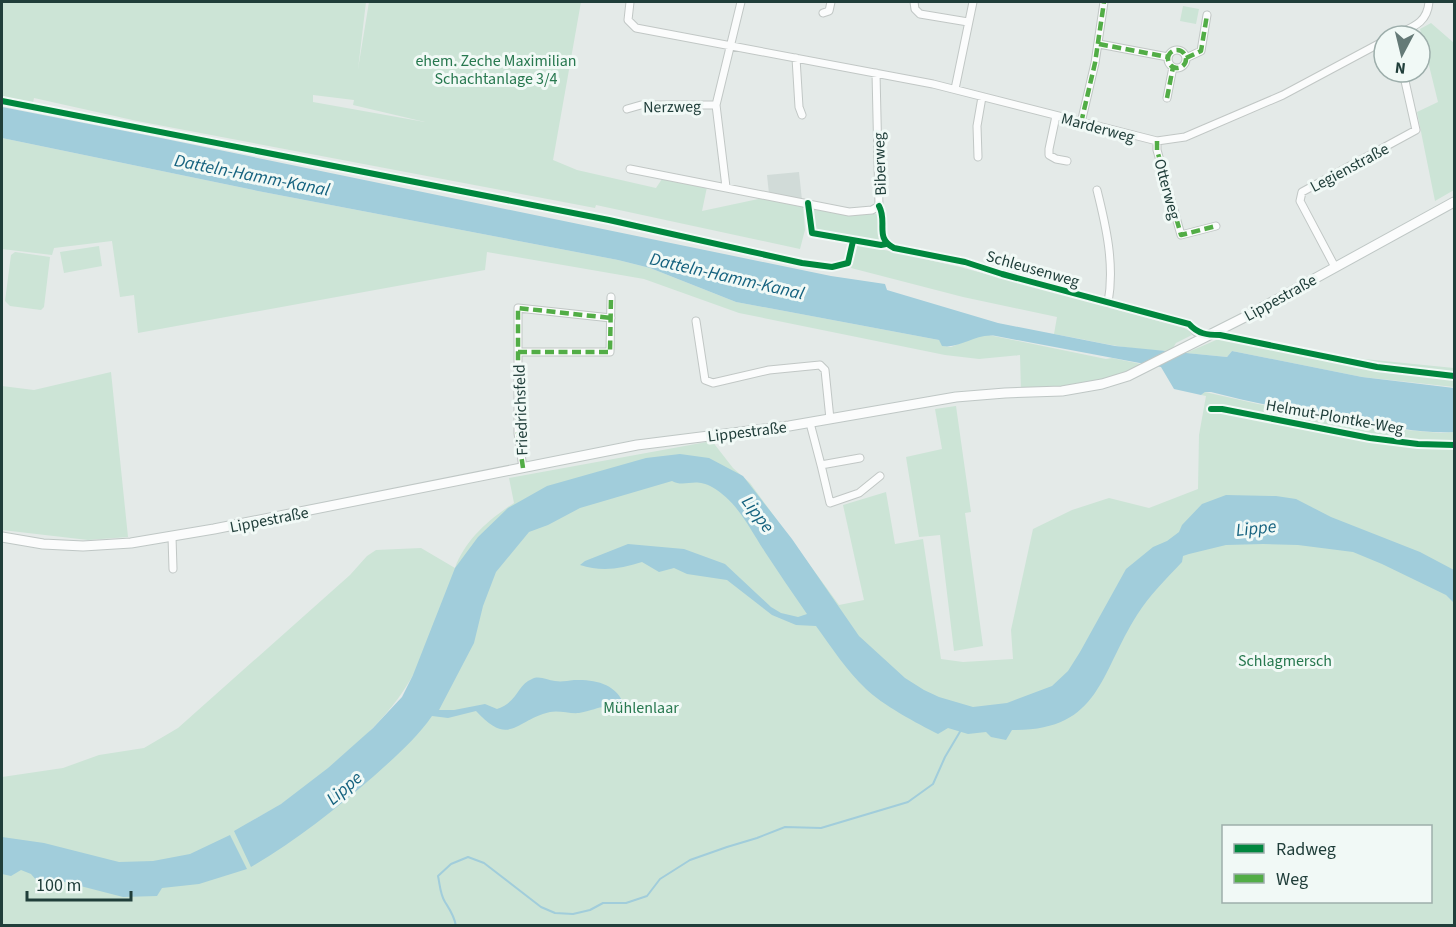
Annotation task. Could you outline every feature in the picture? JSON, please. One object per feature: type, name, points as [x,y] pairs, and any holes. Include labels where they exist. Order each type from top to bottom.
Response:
[{"type":"main road","name":"Lippestraße","points":[[2,537],[43,544],[94,546],[172,537],[637,445],[810,423],[956,398],[1078,388],[1112,381],[1243,318],[1455,202]]},
{"type":"street","name":"Marderweg","points":[[630,2],[628,20],[636,28],[955,89],[1157,141],[1185,136],[1283,95],[1372,47]]},
{"type":"street","points":[[726,187],[716,105],[741,2]]},
{"type":"street","points":[[824,13],[829,11],[831,2]]},
{"type":"street","points":[[914,2],[915,9],[920,14],[968,22]]},
{"type":"street","points":[[955,89],[972,2]]},
{"type":"street","points":[[1081,123],[1099,44],[1104,2]]},
{"type":"street","points":[[1417,24],[1426,17],[1429,2]]},
{"type":"street","points":[[1173,67],[1181,67],[1186,58],[1201,51],[1208,15]]},
{"type":"street","points":[[1099,44],[1168,57]]},
{"type":"street","points":[[1168,57],[1175,50],[1183,52],[1186,58]]},
{"type":"street","points":[[1167,98],[1173,67],[1168,57]]},
{"type":"street","points":[[796,58],[799,107],[802,115]]},
{"type":"street","name":"Biberweg","points":[[630,169],[849,212],[872,210],[879,206],[876,73]]},
{"type":"street","name":"Legienstraße","points":[[1335,267],[1300,197],[1302,192],[1416,130],[1406,84]]},
{"type":"street","points":[[978,158],[977,126],[982,97]]},
{"type":"street","name":"Nerzweg","points":[[627,109],[641,105],[716,105]]},
{"type":"street","points":[[1056,116],[1049,149],[1050,155],[1067,161]]},
{"type":"street","name":"Otterweg","points":[[1157,141],[1157,150],[1181,235],[1216,226]]},
{"type":"street","points":[[1097,190],[1108,246],[1111,283],[1108,303]]},
{"type":"street","name":"Schleusenweg","points":[[879,206],[882,211],[883,239],[894,249],[966,262],[1002,274],[1189,324],[1196,332],[1206,335]]},
{"type":"street","name":"Friedrichsfeld","points":[[518,352],[610,352],[611,297]]},
{"type":"street","name":"Friedrichsfeld","points":[[523,468],[518,433],[518,308],[611,318]]},
{"type":"street","points":[[696,321],[705,380],[712,383],[769,370],[820,365],[825,370],[830,419]]},
{"type":"street","points":[[810,423],[830,503],[859,493],[880,476]]},
{"type":"street","points":[[821,465],[860,458]]},
{"type":"street","points":[[172,537],[173,569]]},
{"type":"shaded area","points":[[799,172],[802,200],[769,194],[767,175]]},
{"type":"green space","name":"ehem. Zeche Maximilian Schachtanlage 3/4","points":[[2,2],[366,2],[358,69],[369,2],[581,2],[553,160],[577,170],[656,188],[662,179],[707,187],[702,211],[763,198],[803,205],[805,230],[800,249],[596,205],[595,208],[137,121],[34,98],[33,103],[2,96]],"holes":[[[313,95],[354,100],[353,105],[425,122],[313,102]]]},
{"type":"green space","points":[[1183,6],[1199,9],[1196,24],[1180,21]]},
{"type":"green space","points":[[1431,23],[1454,43],[1454,190],[1435,201],[1417,112],[1438,102],[1432,78],[1432,24],[1429,24]]},
{"type":"green space","points":[[2,138],[263,192],[618,260],[650,268],[736,302],[939,340],[943,346],[951,347],[984,334],[1146,365],[1097,384],[1021,392],[1020,355],[979,359],[945,355],[739,313],[644,279],[487,252],[485,270],[138,333],[134,295],[120,297],[112,241],[54,248],[52,255],[2,249]]},
{"type":"green space","points":[[813,207],[849,214],[878,214],[880,249],[960,267],[1184,328],[1192,335],[1176,343],[1171,351],[1156,351],[1054,334],[1057,317],[963,297],[851,268],[858,244],[814,229],[811,213]]},
{"type":"green space","points":[[99,246],[102,266],[64,273],[60,252]]},
{"type":"green space","points":[[15,252],[50,257],[44,307],[41,310],[10,306],[5,301],[11,255]]},
{"type":"green space","points":[[1230,334],[1364,359],[1454,368],[1454,387],[1362,377],[1232,351],[1227,357],[1186,353]]},
{"type":"green space","points":[[111,372],[128,537],[88,540],[2,530],[2,386],[34,390]]},
{"type":"green space","points":[[1205,392],[1258,404],[1406,430],[1454,432],[1454,925],[2,926],[2,777],[63,768],[99,755],[144,748],[178,728],[376,550],[421,548],[455,568],[471,539],[514,503],[509,478],[712,441],[733,468],[750,483],[839,605],[864,600],[843,505],[886,492],[895,544],[923,539],[941,659],[963,662],[1013,659],[1011,630],[1033,529],[1072,510],[1109,498],[1149,508],[1198,489],[1199,435],[1206,396],[1201,395]],"holes":[[[413,675],[412,687],[356,750],[262,819],[247,824],[283,803],[355,745],[388,711],[402,694]]]},
{"type":"green space","points":[[956,406],[971,512],[965,513],[983,646],[954,651],[940,535],[919,537],[906,457],[942,449],[935,409]]},
{"type":"water","name":"Datteln-Hamm-Kanal","points":[[2,107],[831,276],[885,284],[887,290],[998,323],[1115,346],[1227,357],[1232,351],[1362,377],[1454,388],[1454,432],[1396,428],[1286,409],[1211,392],[1201,395],[1174,389],[1161,367],[996,336],[942,346],[939,340],[736,302],[650,268],[618,260],[263,192],[2,138]]},
{"type":"water","name":"Lippe","points":[[680,454],[709,458],[743,476],[792,539],[859,636],[905,678],[924,690],[973,707],[1007,703],[1052,686],[1068,671],[1126,569],[1153,547],[1179,532],[1182,525],[1202,504],[1226,495],[1276,496],[1296,499],[1331,517],[1420,552],[1454,570],[1454,603],[1446,595],[1353,552],[1298,545],[1263,544],[1226,545],[1189,554],[1183,556],[1182,562],[1137,615],[1104,678],[1080,710],[1063,721],[1041,728],[1012,730],[1006,740],[991,737],[986,732],[968,734],[948,728],[938,734],[873,695],[846,667],[816,626],[796,625],[772,615],[727,580],[687,574],[674,568],[659,572],[642,562],[611,569],[580,565],[628,544],[684,549],[725,564],[771,607],[781,613],[798,617],[807,614],[729,500],[706,484],[672,481],[580,508],[529,532],[496,572],[483,606],[474,643],[439,710],[454,710],[485,704],[497,709],[509,702],[523,685],[537,677],[557,681],[590,681],[604,684],[621,698],[624,705],[620,709],[602,707],[579,713],[550,712],[505,730],[497,728],[476,711],[448,718],[432,716],[405,748],[359,789],[299,836],[251,867],[234,831],[281,804],[328,768],[373,728],[402,697],[413,675],[455,568],[478,537],[508,508],[547,486],[646,458]]},
{"type":"water","points":[[230,835],[247,869],[199,884],[162,888],[157,896],[123,897],[61,881],[37,881],[31,874],[21,870],[11,876],[2,874],[2,837],[44,843],[119,862],[153,861],[190,854]]},
{"type":"waterway","points":[[456,926],[442,896],[438,876],[451,864],[468,857],[484,863],[541,907],[555,913],[573,914],[590,910],[603,903],[626,903],[647,896],[660,879],[690,860],[785,827],[821,828],[908,802],[933,784],[961,730]]},
{"type":"marked path","points":[[1081,123],[1095,63],[1104,2]]},
{"type":"marked path","points":[[1186,58],[1201,51],[1207,15]]},
{"type":"marked path","points":[[1099,44],[1168,57]]},
{"type":"marked path","points":[[1177,50],[1183,53],[1186,59],[1183,65],[1177,68],[1171,65],[1168,59],[1171,53],[1177,50]]},
{"type":"marked path","points":[[1167,98],[1173,67]]},
{"type":"marked path","points":[[1157,141],[1157,150],[1181,235],[1216,226]]},
{"type":"marked path","points":[[518,352],[610,352],[611,297]]},
{"type":"marked path","points":[[523,468],[518,433],[518,308],[611,318]]},
{"type":"cycle path","points":[[2,101],[609,220],[802,263],[832,267],[848,263],[853,241]]},
{"type":"cycle path","points":[[808,203],[812,233],[886,244]]},
{"type":"cycle path","points":[[879,206],[884,239],[894,248],[965,262],[1189,324],[1199,332],[1207,334],[1377,367],[1454,376]]},
{"type":"cycle path","name":"Helmut-Plontke-Weg","points":[[1211,409],[1222,409],[1370,438],[1418,444],[1454,445]]},
{"type":"park label","name":"Schlagmersch","points":[[1285,660]]},
{"type":"park label","name":"Mühlenlaar","points":[[641,707]]}]
